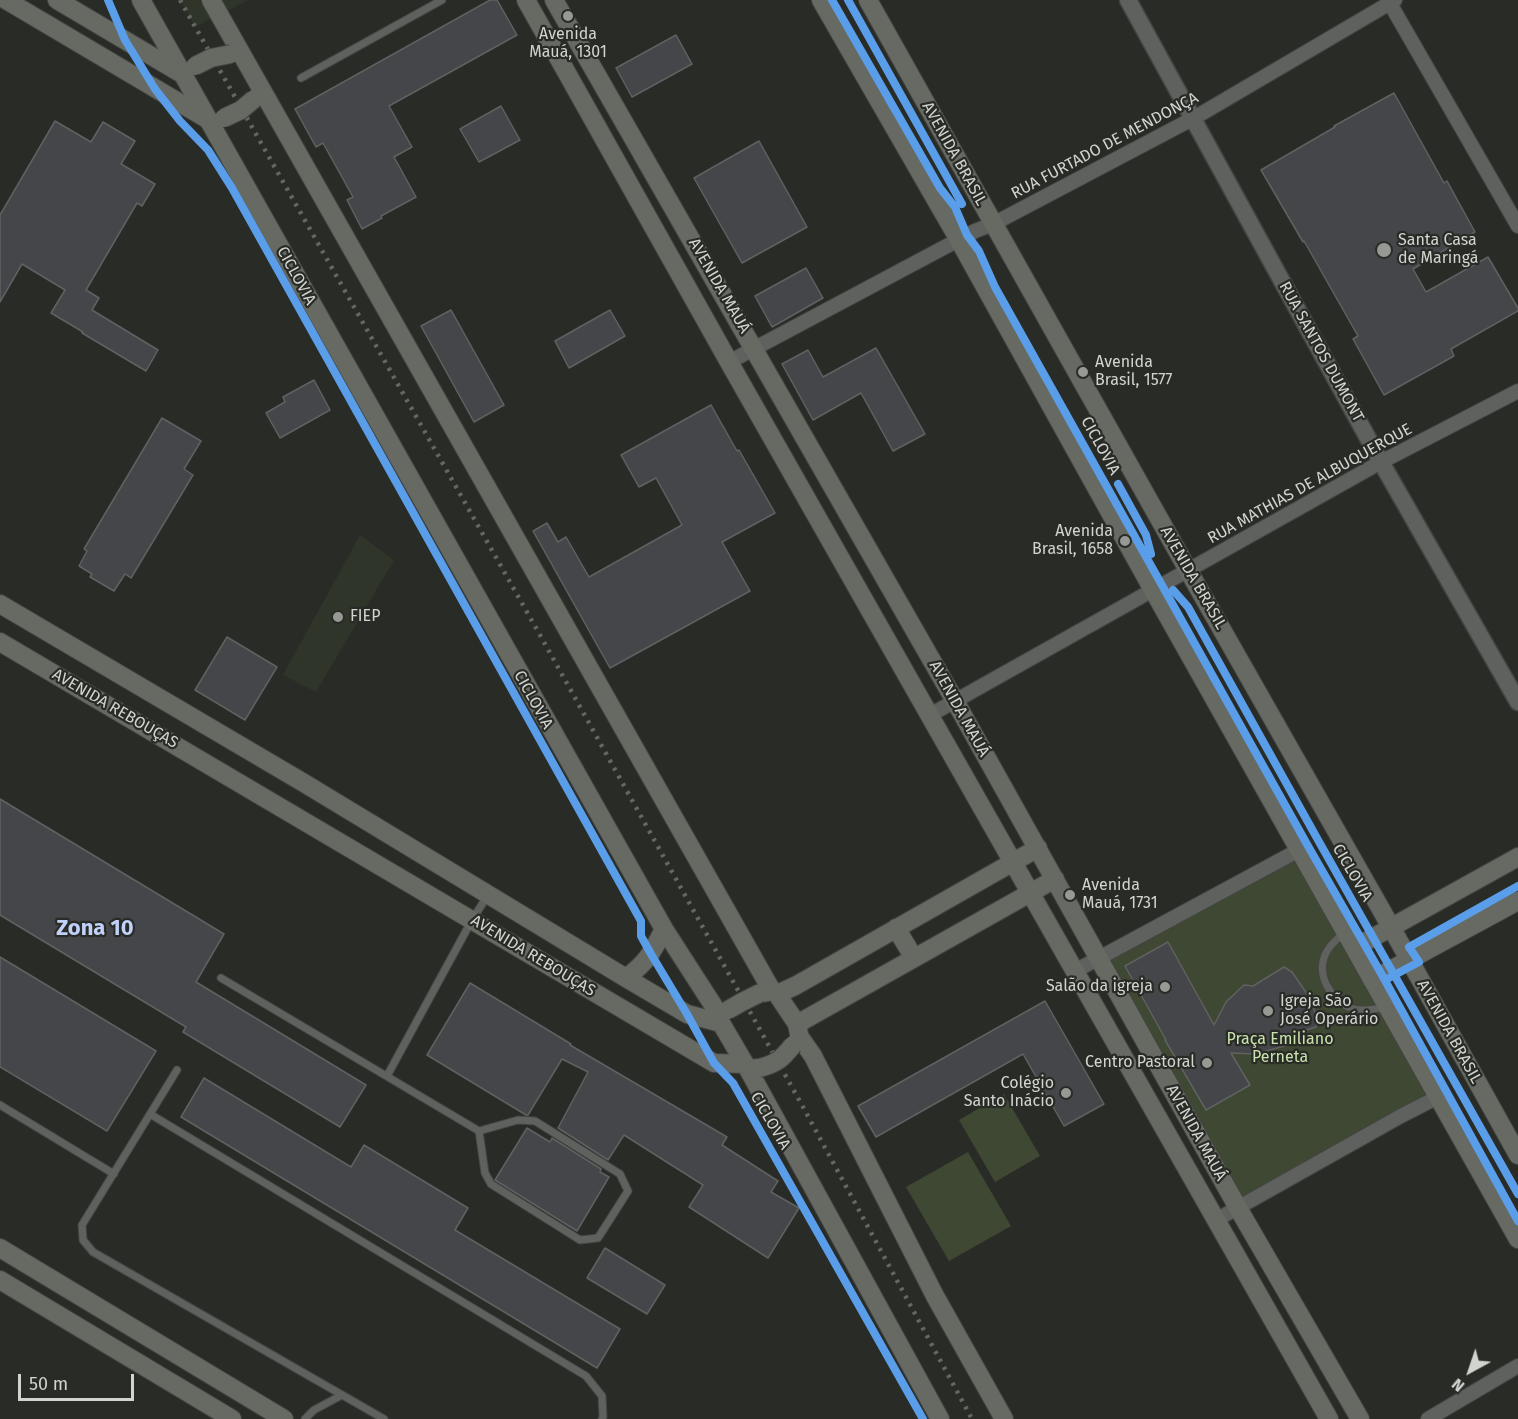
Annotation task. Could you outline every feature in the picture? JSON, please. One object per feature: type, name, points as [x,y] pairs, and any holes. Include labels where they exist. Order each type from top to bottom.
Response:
[{"type":"main road","points":[[6,0],[216,119],[241,110],[258,95]]},
{"type":"main road","points":[[57,0],[190,71]]},
{"type":"main road","points":[[141,0],[190,71],[664,929],[723,1016],[940,1419]]},
{"type":"main road","points":[[211,0],[258,95],[770,993],[818,1066],[935,1296],[1004,1419]]},
{"type":"main road","name":"AVENIDA MAUÁ","points":[[554,0],[955,701],[1238,1208],[1360,1419]]},
{"type":"main road","points":[[821,0],[1518,1239]]},
{"type":"main road","name":"AVENIDA BRASIL","points":[[868,0],[1518,1155]]},
{"type":"main road","name":"AVENIDA MAUÁ","points":[[534,3],[729,362],[1329,1419]]},
{"type":"main road","points":[[190,71],[211,58],[236,54]]},
{"type":"main road","name":"AVENIDA REBOUÇAS","points":[[0,604],[304,783],[687,1014],[723,1016]]},
{"type":"main road","points":[[3,644],[22,617]]},
{"type":"main road","name":"AVENIDA REBOUÇAS","points":[[3,644],[714,1063],[751,1067],[770,1065],[784,1057],[796,1035],[914,958],[1055,879]]},
{"type":"main road","points":[[287,811],[304,783]]},
{"type":"main road","points":[[723,1016],[742,1002],[795,986],[1038,848]]},
{"type":"main road","points":[[1350,940],[1391,927],[1518,857]]},
{"type":"main road","points":[[1372,980],[1518,901]]},
{"type":"main road","points":[[896,928],[914,958]]},
{"type":"main road","points":[[626,978],[651,954],[664,929]]},
{"type":"main road","points":[[0,1248],[284,1419]]},
{"type":"main road","points":[[24,1263],[5,1283],[232,1419]]},
{"type":"main road","points":[[74,1325],[89,1301]]},
{"type":"main road","points":[[168,1381],[181,1357]]},
{"type":"street","name":"RUA SANTOS DUMONT","points":[[1128,0],[1381,462],[1518,702]]},
{"type":"street","name":"RUA FURTADO DE MENDONÇA","points":[[729,362],[1194,118],[1391,1]]},
{"type":"street","points":[[1391,1],[1518,226]]},
{"type":"street","name":"RUA MATHIAS DE ALBUQUERQUE","points":[[930,715],[1381,462],[1518,391]]},
{"type":"street","points":[[1075,971],[1299,850]]},
{"type":"street","points":[[1216,1220],[1438,1097]]},
{"type":"street","points":[[1428,1419],[1518,1366]]},
{"type":"lane","points":[[301,78],[442,0]]},
{"type":"lane","points":[[387,1076],[488,895]]},
{"type":"lane","points":[[1350,940],[1334,943],[1326,953],[1322,968],[1326,987],[1338,1001],[1354,1009],[1370,1010],[1387,1006]]},
{"type":"lane","points":[[221,978],[479,1131],[518,1120],[536,1121],[620,1174],[628,1191],[598,1238],[580,1240],[491,1184],[485,1173],[479,1131]]},
{"type":"lane","points":[[177,1070],[82,1225],[83,1240],[93,1252],[384,1419]]},
{"type":"lane","points":[[0,1105],[114,1174]]},
{"type":"lane","points":[[150,1114],[586,1376],[602,1396],[602,1419]]},
{"type":"lane","points":[[305,1419],[314,1410],[342,1395]]},
{"type":"shaded area","points":[[180,0],[249,0],[195,27]]},
{"type":"shaded area","name":"FIEP","points":[[360,535],[394,560],[316,692],[283,675]]},
{"type":"green space","name":"Praça Emiliano Perneta","points":[[1299,850],[1438,1097],[1238,1208],[1099,958]]},
{"type":"green space","points":[[1004,1094],[1040,1156],[995,1182],[959,1120]]},
{"type":"green space","points":[[968,1152],[1011,1226],[949,1261],[906,1187]]},
{"type":"building","points":[[490,0],[497,0],[517,35],[389,106],[412,147],[394,157],[416,197],[362,229],[347,200],[353,197],[323,143],[316,147],[295,109]]},
{"type":"building","points":[[676,35],[692,64],[632,97],[616,68]]},
{"type":"building","points":[[1394,93],[1444,183],[1447,181],[1475,232],[1413,269],[1426,292],[1488,257],[1518,311],[1451,349],[1454,356],[1384,395],[1353,339],[1358,336],[1261,170]]},
{"type":"building","points":[[501,106],[520,140],[479,162],[460,129]]},
{"type":"building","points":[[55,121],[91,142],[103,122],[135,141],[121,164],[155,184],[142,206],[137,203],[86,290],[99,298],[92,310],[158,350],[146,371],[51,313],[65,290],[22,264],[0,302],[0,215]]},
{"type":"building","points":[[759,141],[807,227],[742,263],[694,178]]},
{"type":"building","points":[[806,268],[823,298],[772,327],[755,296]]},
{"type":"building","points":[[451,310],[504,405],[474,422],[421,326]]},
{"type":"building","points":[[610,310],[625,336],[569,368],[555,341]]},
{"type":"building","points":[[876,348],[925,434],[893,451],[861,393],[813,420],[782,364],[808,350],[823,377]]},
{"type":"building","points":[[314,380],[330,410],[280,438],[266,413],[285,402],[283,397]]},
{"type":"building","points":[[711,405],[775,513],[722,542],[750,591],[610,668],[533,531],[547,523],[558,542],[566,537],[589,577],[682,525],[656,478],[639,487],[621,455]]},
{"type":"building","points":[[162,418],[201,441],[184,469],[193,475],[131,578],[125,574],[114,591],[90,577],[92,574],[79,566],[87,551],[84,549]]},
{"type":"building","points":[[227,637],[277,667],[245,720],[195,690]]},
{"type":"building","points":[[0,799],[224,934],[196,982],[366,1085],[340,1127],[183,1032],[186,1027],[0,915]]},
{"type":"building","points":[[1168,942],[1214,1025],[1226,1002],[1244,985],[1253,986],[1284,967],[1292,972],[1312,1001],[1317,1019],[1316,1027],[1290,1035],[1288,1045],[1255,1054],[1231,1053],[1250,1085],[1206,1110],[1125,966]]},
{"type":"building","points":[[0,957],[156,1051],[107,1131],[0,1067]]},
{"type":"building","points":[[470,983],[727,1137],[722,1145],[778,1181],[771,1192],[799,1208],[768,1258],[689,1207],[703,1185],[624,1135],[608,1160],[558,1128],[588,1072],[562,1059],[526,1115],[427,1055]]},
{"type":"building","name":"Colégio Santo Inácio","points":[[1045,1001],[1104,1104],[1064,1126],[1023,1054],[876,1137],[858,1106]]},
{"type":"building","points":[[204,1078],[351,1167],[364,1145],[468,1208],[455,1230],[620,1329],[597,1368],[181,1117]]},
{"type":"building","points":[[527,1128],[550,1142],[552,1138],[601,1169],[600,1172],[609,1177],[577,1231],[495,1180]]},
{"type":"building","points":[[605,1248],[665,1285],[647,1314],[587,1278]]},
{"type":"railway","points":[[180,0],[540,635],[803,1107],[972,1419]]},
{"type":"cycle path","name":"CICLOVIA","points":[[108,0],[125,40],[155,89],[180,121],[208,150],[232,188],[641,921],[641,936],[651,954],[714,1063],[733,1083],[923,1419]]},
{"type":"cycle path","name":"CICLOVIA","points":[[832,0],[940,188],[955,207],[995,287],[1518,1221]]},
{"type":"cycle path","points":[[848,0],[962,204]]},
{"type":"cycle path","name":"CICLOVIA","points":[[1118,484],[1146,535],[1151,554]]},
{"type":"cycle path","name":"CICLOVIA","points":[[1173,590],[1188,607],[1518,1194]]},
{"type":"cycle path","points":[[1385,980],[1419,962],[1409,947],[1518,886]]},
{"type":"place","name":"Avenida Mauá, 1301","points":[[568,16]]},
{"type":"place","name":"Santa Casa de Maringá","points":[[1384,250]]},
{"type":"place","name":"Avenida Brasil, 1577","points":[[1083,372]]},
{"type":"place","name":"Avenida Brasil, 1658","points":[[1125,541]]},
{"type":"place","name":"FIEP","points":[[338,617]]},
{"type":"place","name":"Avenida Mauá, 1731","points":[[1070,895]]},
{"type":"place","name":"Salão da igreja","points":[[1165,987]]},
{"type":"place","name":"Igreja São José Operário","points":[[1268,1011]]},
{"type":"place","name":"Centro Pastoral","points":[[1207,1063]]},
{"type":"place","name":"Colégio Santo Inácio","points":[[1066,1093]]},
{"type":"district","name":"Zona 10","points":[[95,929]]}]
